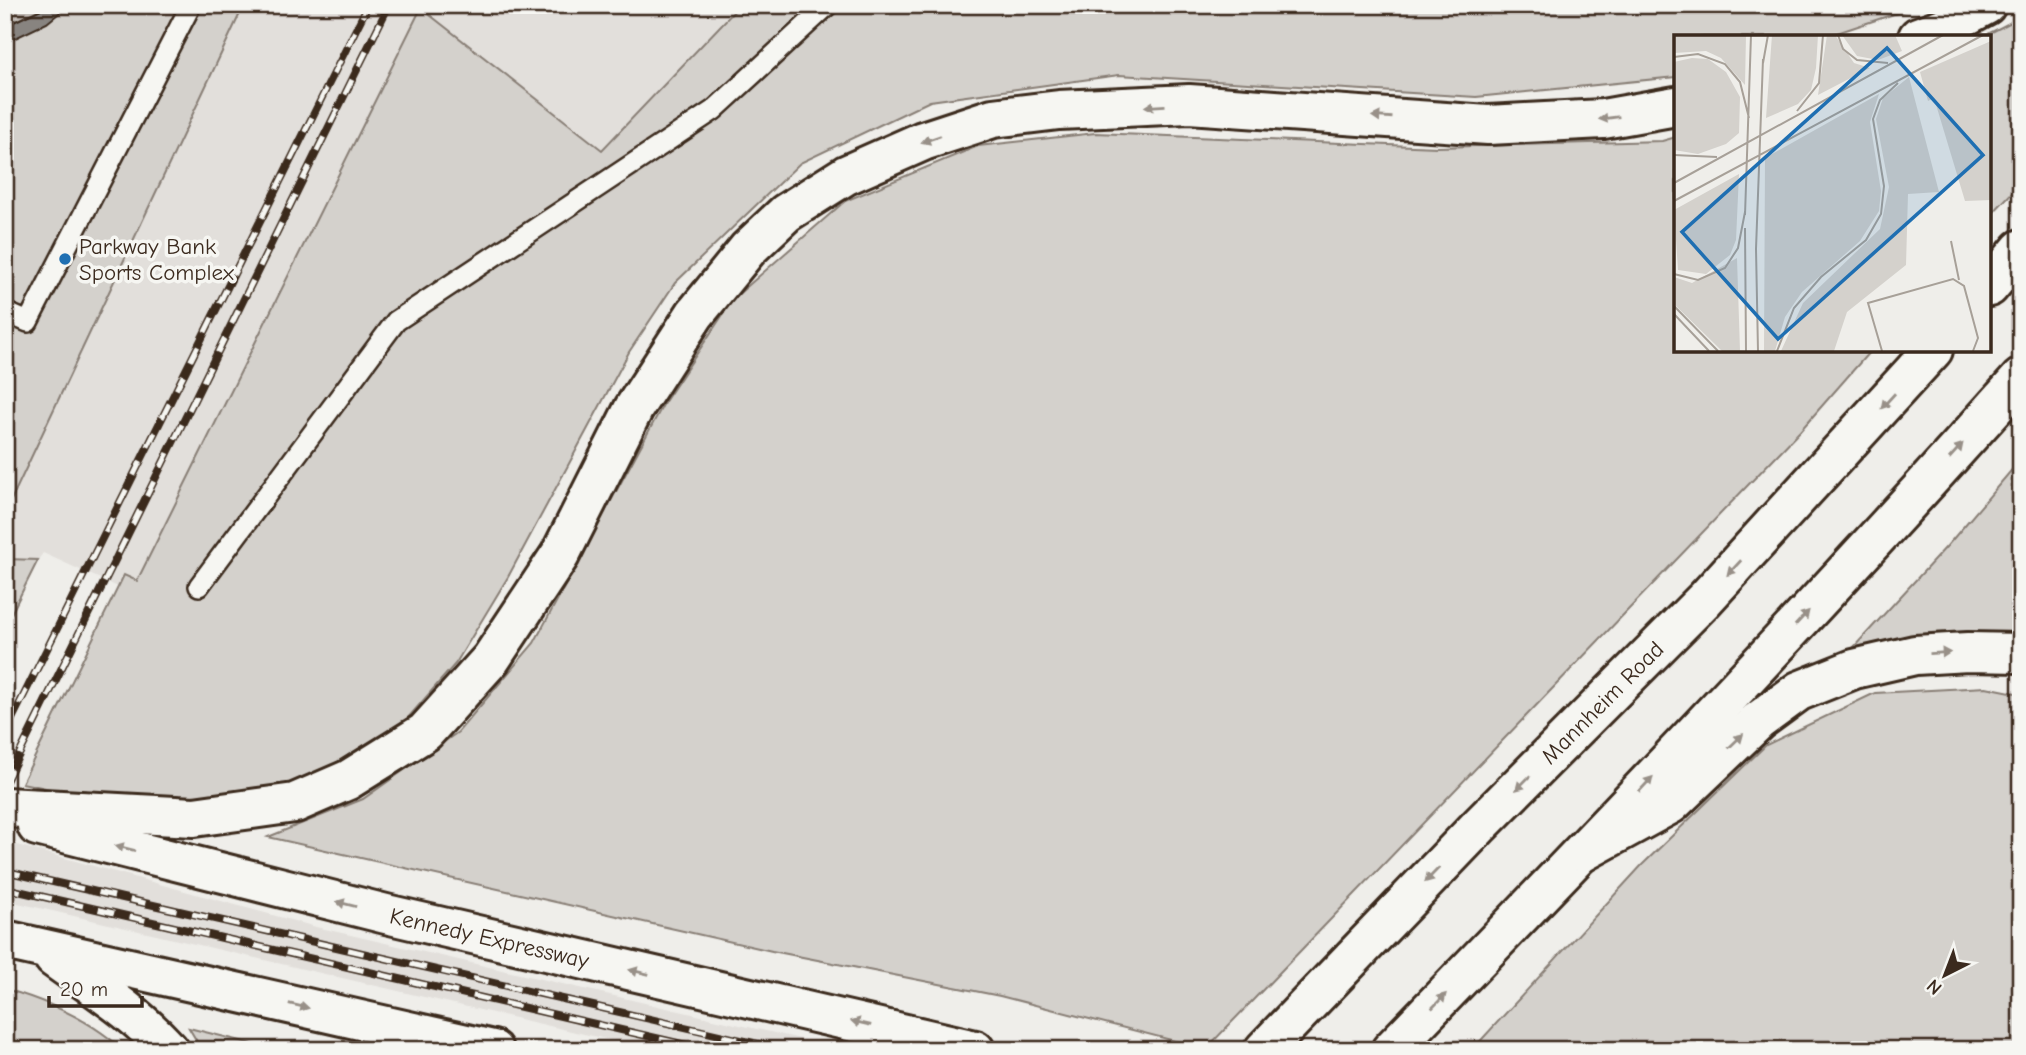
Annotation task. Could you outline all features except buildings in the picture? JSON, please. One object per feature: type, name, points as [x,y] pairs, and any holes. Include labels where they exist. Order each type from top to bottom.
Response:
[{"type":"main road","points":[[1924,35],[1943,28],[1986,5]]},
{"type":"main road","points":[[5,807],[194,817],[295,803],[348,780],[425,732],[491,659],[560,555],[634,408],[695,314],[747,249],[786,213],[846,175],[923,141],[993,118],[1059,110],[1189,104],[1488,125],[1603,119],[1674,106]]},
{"type":"main road","points":[[1991,285],[2021,249]]},
{"type":"main road","name":"Mannheim Road","points":[[1264,1050],[1479,826],[1705,599],[1931,352]]},
{"type":"main road","points":[[1391,1050],[1583,852],[1898,515],[2021,378]]},
{"type":"main road","points":[[1583,852],[1671,804],[1758,721],[1799,691],[1854,669],[1915,654],[2021,653]]},
{"type":"main road","name":"Kennedy Expressway","points":[[5,818],[386,914],[975,1050]]},
{"type":"main road","points":[[5,940],[493,1050]]},
{"type":"main road","points":[[41,949],[132,1014],[169,1050]]},
{"type":"lane","points":[[5,312],[28,322],[191,5]]},
{"type":"lane","points":[[199,586],[396,321],[714,110],[828,5]]},
{"type":"shaded area","name":"Parkway Bank Sports Complex","points":[[5,5],[244,5],[5,513]]},
{"type":"shaded area","points":[[244,5],[1851,5],[1674,37],[944,69],[778,152],[34,759],[118,587],[43,553],[38,560],[5,559],[5,513]]},
{"type":"shaded area","points":[[740,5],[1921,5],[1831,35],[1674,35],[1674,77],[1476,97],[1119,75],[930,101],[800,163],[675,283],[629,352],[508,577],[456,663],[407,719],[330,775],[264,800],[98,799],[22,783],[124,575],[137,581],[421,8],[602,150]]},
{"type":"shaded area","points":[[2021,17],[2021,183],[1991,215],[1991,35],[1986,35]]},
{"type":"shaded area","points":[[1095,133],[1437,147],[1662,141],[1674,138],[1674,352],[1869,352],[1800,431],[1206,1049],[1000,996],[772,951],[268,837],[363,799],[458,732],[534,643],[664,403],[734,298],[845,201],[978,146]]},
{"type":"shaded area","points":[[2021,459],[2021,640],[1984,634],[1853,648],[1947,546]]},
{"type":"shaded area","points":[[5,559],[38,560],[5,626]]},
{"type":"shaded area","points":[[1986,687],[2021,694],[2021,1050],[1472,1050],[1642,865],[1766,745],[1875,693]]},
{"type":"shaded area","points":[[6,842],[316,927],[848,1050],[653,1050],[5,900]]},
{"type":"shaded area","points":[[5,989],[68,1013],[123,1050],[5,1050]]},
{"type":"shaded area","points":[[189,1028],[277,1050],[202,1050]]},
{"type":"railway","points":[[5,733],[368,5]]},
{"type":"railway","points":[[5,783],[389,5]]},
{"type":"railway","points":[[5,871],[785,1050]]},
{"type":"railway","points":[[5,888],[708,1050]]},
{"type":"place","name":"Parkway Bank Sports Complex","points":[[65,259]]}]
